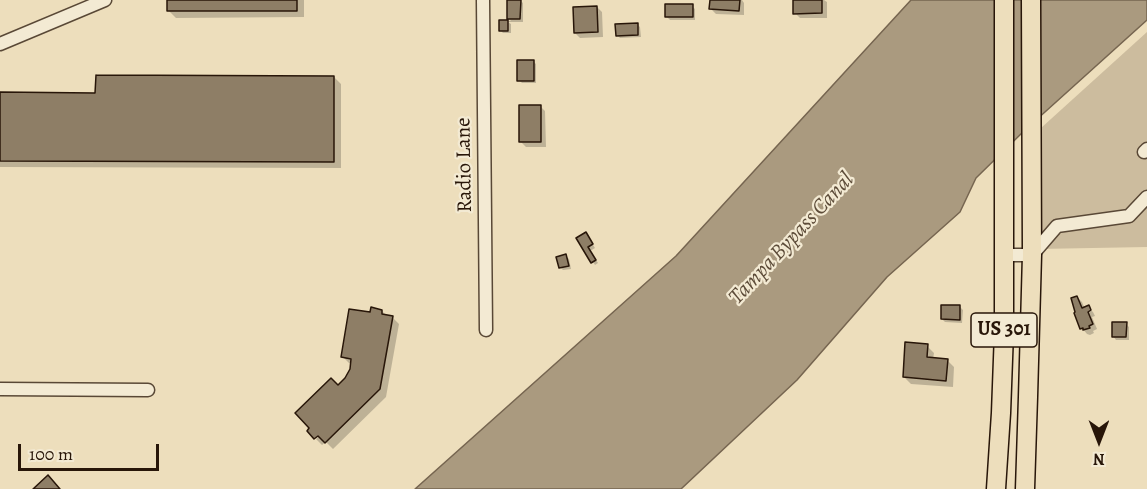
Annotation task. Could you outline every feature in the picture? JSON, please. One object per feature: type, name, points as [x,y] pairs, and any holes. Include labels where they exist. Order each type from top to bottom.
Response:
[{"type":"main road","name":"US 301","points":[[996,489],[1002,403],[1004,0]]},
{"type":"main road","name":"US 301","points":[[1025,489],[1032,255],[1031,0]]},
{"type":"street","points":[[0,44],[105,0]]},
{"type":"street","name":"Radio Lane","points":[[483,0],[486,330]]},
{"type":"street","points":[[1004,255],[1032,255],[1058,226],[1129,216],[1147,197]]},
{"type":"street","points":[[0,389],[148,390]]},
{"type":"shaded area","points":[[1147,32],[1147,247],[1038,249],[1041,128]]},
{"type":"water","name":"Tampa Bypass Canal","points":[[911,0],[1147,0],[1147,20],[1025,130],[976,178],[960,212],[887,277],[797,380],[681,489],[415,489],[676,256]]},
{"type":"building","points":[[167,0],[297,0],[297,11],[167,11]]},
{"type":"building","points":[[507,0],[521,0],[520,19],[507,19]]},
{"type":"building","points":[[710,0],[740,0],[739,11],[709,9]]},
{"type":"building","points":[[793,0],[822,0],[822,13],[793,14]]},
{"type":"building","points":[[665,4],[693,4],[693,17],[665,17]]},
{"type":"building","points":[[597,6],[598,32],[574,33],[573,7]]},
{"type":"building","points":[[499,20],[508,20],[508,31],[499,31]]},
{"type":"building","points":[[638,23],[638,35],[616,36],[615,24]]},
{"type":"building","points":[[517,60],[534,60],[534,81],[517,81]]},
{"type":"building","points":[[96,75],[334,76],[334,162],[0,161],[0,92],[95,93]]},
{"type":"building","points":[[519,105],[541,105],[541,142],[519,142]]},
{"type":"building","points":[[586,232],[593,244],[588,247],[596,260],[591,263],[576,238]]},
{"type":"building","points":[[566,254],[569,266],[559,268],[556,257]]},
{"type":"building","points":[[1077,296],[1082,308],[1089,305],[1091,310],[1088,312],[1093,324],[1089,326],[1090,328],[1080,329],[1071,298]]},
{"type":"building","points":[[941,305],[960,305],[960,320],[941,319]]},
{"type":"building","points":[[371,307],[382,310],[382,314],[393,316],[380,389],[325,443],[318,436],[314,439],[307,431],[309,428],[295,413],[331,378],[338,385],[345,378],[350,369],[351,359],[341,357],[349,309],[370,312]]},
{"type":"building","points":[[1112,322],[1127,322],[1126,337],[1112,337]]},
{"type":"building","points":[[905,342],[928,344],[927,357],[948,359],[946,381],[903,377]]},
{"type":"building","points":[[48,475],[60,489],[33,489]]}]
